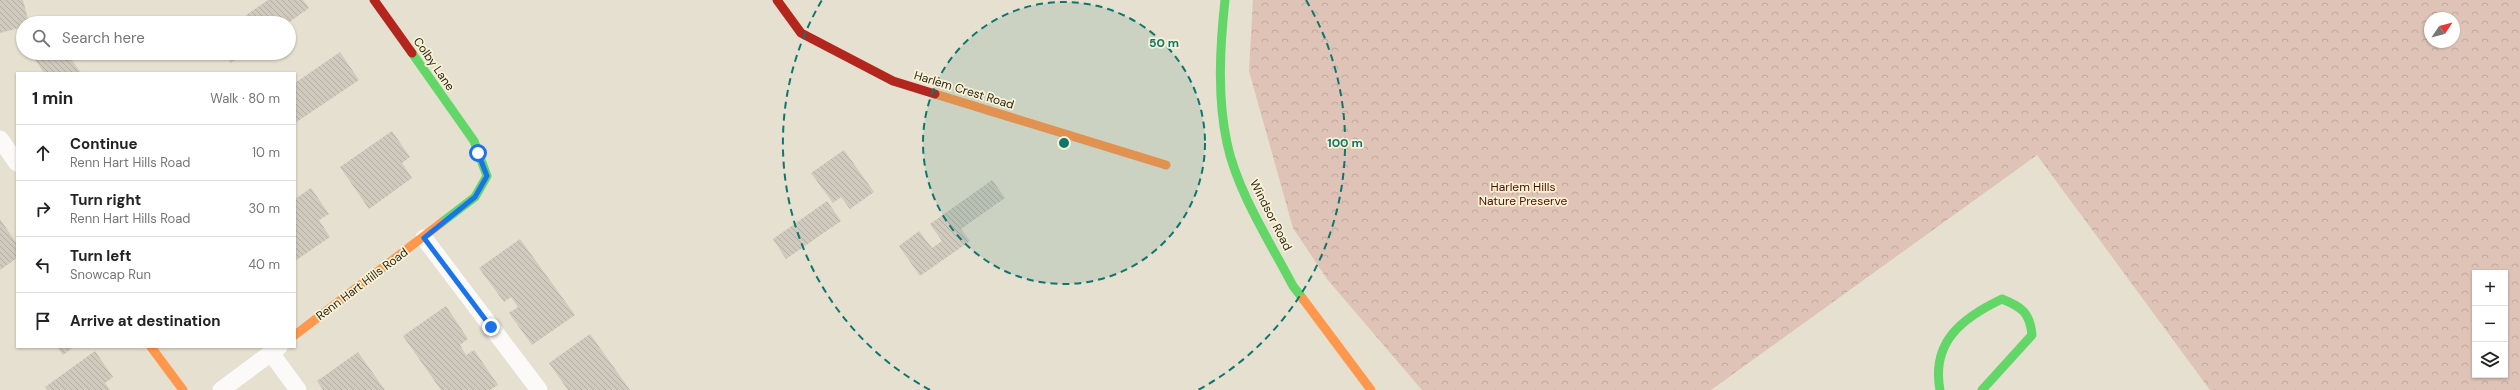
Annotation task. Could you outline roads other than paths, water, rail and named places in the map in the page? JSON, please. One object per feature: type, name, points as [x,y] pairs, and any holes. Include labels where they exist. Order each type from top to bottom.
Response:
[{"type":"street","name":"Colby Lane","points":[[374,0],[474,141]]},
{"type":"street","name":"Harlem Crest Road","points":[[777,0],[801,33],[893,81],[1166,166]]},
{"type":"street","name":"Windsor Road","points":[[1225,0],[1222,26],[1221,90],[1227,143],[1244,193],[1294,286],[1372,390]]},
{"type":"street","points":[[0,139],[16,162]]},
{"type":"street","name":"Renn Hart Hills Road","points":[[296,334],[424,238],[475,197],[487,176],[474,141]]},
{"type":"street","points":[[424,238],[539,390]]},
{"type":"street","points":[[1940,390],[1936,380],[1937,358],[1949,335],[1980,308],[2002,299],[2020,306],[2031,317],[2032,335],[1982,390]]},
{"type":"street","points":[[152,348],[183,390]]},
{"type":"street","points":[[221,390],[275,350],[298,390]]},
{"type":"park label","name":"Harlem Hills Nature Preserve","points":[[1523,194]]}]
